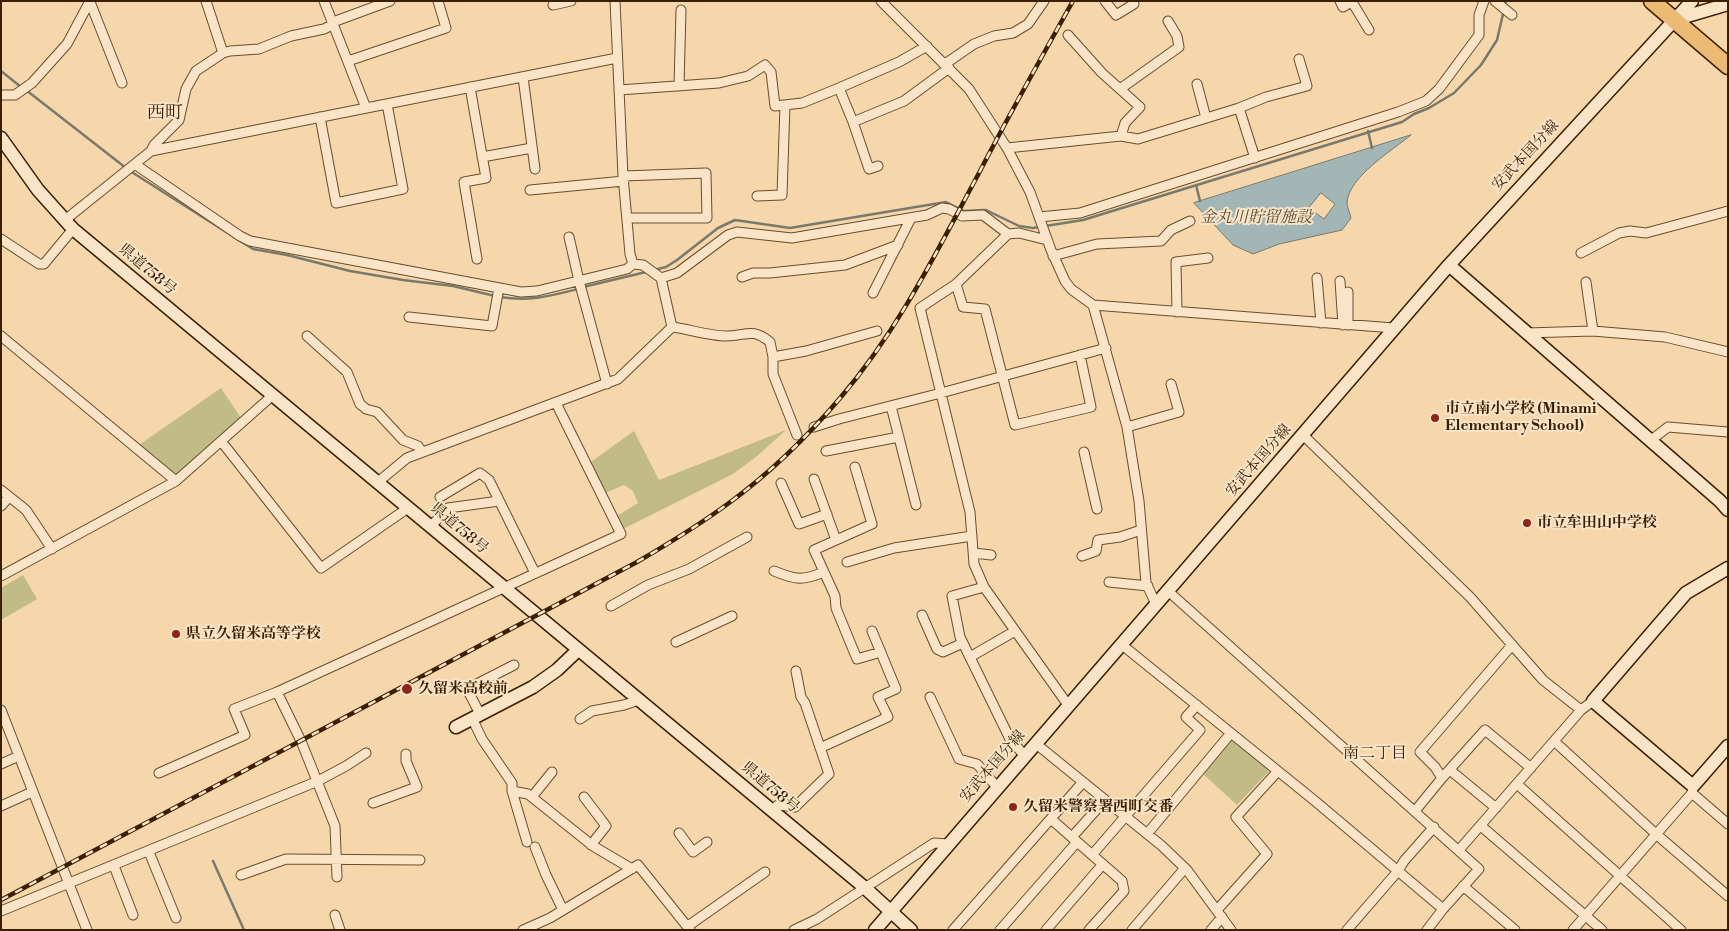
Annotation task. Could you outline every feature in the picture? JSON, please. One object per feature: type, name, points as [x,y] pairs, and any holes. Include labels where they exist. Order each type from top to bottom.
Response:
[{"type":"highway","points":[[1652,1],[1728,66]]},
{"type":"main road","name":"安武本国分線","points":[[875,930],[1449,265],[1692,1]]},
{"type":"main road","points":[[1674,20],[1724,3]]},
{"type":"main road","name":"県道758号","points":[[1,138],[38,190],[69,224],[864,887],[911,930]]},
{"type":"main road","points":[[1449,265],[1728,510]]},
{"type":"main road","points":[[1728,568],[1686,593],[1593,701],[1692,789],[1728,746]]},
{"type":"main road","points":[[456,727],[533,687],[557,670],[578,650]]},
{"type":"street","points":[[206,1],[223,53]]},
{"type":"street","points":[[324,1],[366,108]]},
{"type":"street","points":[[152,152],[154,145],[179,120],[186,89],[196,71],[223,53],[259,50],[291,36],[324,29],[333,23],[390,1]]},
{"type":"street","points":[[348,61],[446,28],[438,1]]},
{"type":"street","points":[[553,5],[571,1]]},
{"type":"street","points":[[615,1],[623,179],[630,254],[633,264]]},
{"type":"street","points":[[881,1],[969,89],[1007,148],[1030,192],[1053,256],[1065,281],[1071,289],[1093,305],[1394,328]]},
{"type":"street","points":[[854,122],[904,101],[974,44],[994,36],[1014,33],[1028,24],[1044,1]]},
{"type":"street","points":[[1105,1],[1116,16],[1134,4]]},
{"type":"street","points":[[1340,1],[1343,6],[1353,2],[1370,30]]},
{"type":"street","points":[[1039,217],[1080,213],[1398,112],[1426,101],[1439,89],[1479,35],[1478,15],[1484,1]]},
{"type":"street","points":[[1495,1],[1512,15]]},
{"type":"street","points":[[90,2],[122,84]]},
{"type":"street","points":[[1,96],[15,95],[28,86],[67,44],[90,2]]},
{"type":"street","points":[[679,86],[681,10]]},
{"type":"street","points":[[1120,89],[1180,48],[1177,36],[1168,21]]},
{"type":"street","points":[[1068,35],[1102,73],[1140,107],[1125,124],[1121,136]]},
{"type":"street","points":[[619,90],[719,82],[748,76],[765,65],[771,72],[775,106],[802,103],[899,62],[927,46]]},
{"type":"street","points":[[1,239],[39,264],[44,264],[69,224],[124,174],[152,152],[617,58]]},
{"type":"street","points":[[1007,148],[1121,136],[1138,139],[1239,108],[1266,97],[1307,86],[1299,59]]},
{"type":"street","points":[[524,77],[535,168]]},
{"type":"street","points":[[1197,84],[1206,118]]},
{"type":"street","points":[[470,88],[486,178],[464,182],[477,259]]},
{"type":"street","points":[[839,88],[854,122],[869,169],[878,166]]},
{"type":"street","points":[[320,117],[336,203],[403,190],[387,104]]},
{"type":"street","points":[[757,196],[782,195],[785,105]]},
{"type":"street","points":[[1239,108],[1254,158]]},
{"type":"street","points":[[482,157],[532,148]]},
{"type":"street","points":[[135,166],[250,241],[521,292],[537,291],[579,281],[627,269],[633,264],[643,265],[661,278],[672,327]]},
{"type":"street","points":[[530,190],[623,179],[706,173],[707,218],[627,218]]},
{"type":"street","points":[[661,278],[677,273],[728,235],[737,232],[792,238],[928,215],[942,208],[962,216],[983,215],[1008,234]]},
{"type":"street","points":[[1581,253],[1619,233],[1630,231],[1646,233],[1728,210]]},
{"type":"street","points":[[873,293],[911,218]]},
{"type":"street","points":[[1053,256],[1097,244],[1162,241],[1171,230],[1190,221]]},
{"type":"street","points":[[1047,240],[1019,232],[1008,234],[956,284],[920,308],[970,512],[974,564],[984,587],[1068,705]]},
{"type":"street","points":[[569,237],[607,384]]},
{"type":"street","points":[[742,277],[754,273],[845,265],[898,245]]},
{"type":"street","points":[[1177,312],[1176,262],[1208,258]]},
{"type":"street","points":[[1317,278],[1321,323]]},
{"type":"street","points":[[1340,280],[1346,325]]},
{"type":"street","points":[[1586,282],[1593,331]]},
{"type":"street","points":[[956,284],[962,307],[984,309],[1015,425],[1091,407],[1080,355]]},
{"type":"street","points":[[409,317],[492,326],[499,288]]},
{"type":"street","points":[[1346,325],[1348,292]]},
{"type":"street","points":[[1093,305],[1127,427],[1139,501],[1146,583],[1156,604]]},
{"type":"street","points":[[672,327],[726,336],[745,333],[761,335],[770,342],[773,357],[773,374],[796,435]]},
{"type":"street","points":[[378,482],[407,458],[618,379],[672,327]]},
{"type":"street","points":[[773,357],[806,351],[877,331]]},
{"type":"street","points":[[1526,333],[1593,331],[1665,337],[1728,352]]},
{"type":"street","points":[[1,336],[176,481]]},
{"type":"street","points":[[307,336],[347,372],[360,404],[366,409],[376,412],[403,440],[418,446],[422,452]]},
{"type":"street","points":[[814,427],[1106,348]]},
{"type":"street","points":[[1127,427],[1178,412],[1171,384]]},
{"type":"street","points":[[1,576],[176,481],[273,395]]},
{"type":"street","points":[[159,772],[245,735],[234,709],[278,692],[621,534],[556,403]]},
{"type":"street","points":[[891,406],[916,505]]},
{"type":"street","points":[[1650,441],[1668,427],[1728,432]]},
{"type":"street","points":[[1303,435],[1470,597],[1543,680],[1581,710]]},
{"type":"street","points":[[826,451],[899,437]]},
{"type":"street","points":[[221,441],[321,568],[408,508]]},
{"type":"street","points":[[1084,452],[1097,509]]},
{"type":"street","points":[[855,467],[872,524],[814,550],[835,596],[836,608],[857,659],[881,652]]},
{"type":"street","points":[[440,497],[480,473],[489,480],[535,573]]},
{"type":"street","points":[[814,479],[836,540]]},
{"type":"street","points":[[781,483],[799,524],[827,514]]},
{"type":"street","points":[[1,490],[26,510],[52,548]]},
{"type":"street","points":[[1,506],[10,497]]},
{"type":"street","points":[[431,526],[448,508],[499,501]]},
{"type":"street","points":[[1082,556],[1096,551],[1098,540],[1120,537],[1142,530]]},
{"type":"street","points":[[847,562],[894,548],[972,536]]},
{"type":"street","points":[[612,606],[648,585],[689,569],[747,537]]},
{"type":"street","points":[[974,553],[991,555]]},
{"type":"street","points":[[774,571],[792,578],[808,578],[824,572]]},
{"type":"street","points":[[1109,582],[1148,586]]},
{"type":"street","points":[[984,587],[952,596],[960,637],[1010,739],[1025,756]]},
{"type":"street","points":[[1168,591],[1479,869],[1443,909],[1429,929]]},
{"type":"street","points":[[922,615],[938,649],[943,652],[963,643]]},
{"type":"street","points":[[676,642],[732,616]]},
{"type":"street","points":[[820,748],[888,717],[878,697],[896,690],[872,631]]},
{"type":"street","points":[[970,657],[1015,631]]},
{"type":"street","points":[[1121,644],[1278,771],[1443,909]]},
{"type":"street","points":[[1442,778],[1435,767],[1420,752],[1512,645]]},
{"type":"street","points":[[514,665],[467,689],[482,740],[512,783],[512,791],[531,845],[563,910]]},
{"type":"street","points":[[771,811],[778,805],[796,807],[829,774],[805,703],[801,697],[796,672]]},
{"type":"street","points":[[278,692],[318,781],[335,826],[337,877]]},
{"type":"street","points":[[930,697],[959,759],[977,764],[997,787]]},
{"type":"street","points":[[580,720],[592,711],[639,700]]},
{"type":"street","points":[[1459,850],[1581,710],[1593,701]]},
{"type":"street","points":[[1092,855],[1200,730],[1186,717],[1197,705]]},
{"type":"street","points":[[1,710],[87,930]]},
{"type":"street","points":[[1415,811],[1485,730],[1531,768]]},
{"type":"street","points":[[1147,834],[1231,733]]},
{"type":"street","points":[[1554,741],[1656,834],[1728,896]]},
{"type":"street","points":[[1035,743],[1147,834],[1185,868],[1231,930]]},
{"type":"street","points":[[1,911],[149,852],[318,781],[366,753]]},
{"type":"street","points":[[373,803],[417,787],[406,761],[406,754]]},
{"type":"street","points":[[1,764],[19,756]]},
{"type":"street","points":[[1450,770],[1496,808]]},
{"type":"street","points":[[1211,930],[1219,914],[1267,854],[1236,817],[1278,771]]},
{"type":"street","points":[[532,797],[552,772]]},
{"type":"street","points":[[956,929],[1083,782]]},
{"type":"street","points":[[1517,784],[1681,930]]},
{"type":"street","points":[[1573,930],[1656,834],[1692,789],[1728,824]]},
{"type":"street","points":[[512,791],[528,794],[591,845],[632,869]]},
{"type":"street","points":[[1,806],[32,792]]},
{"type":"street","points":[[584,798],[606,826],[591,845]]},
{"type":"street","points":[[1000,930],[1105,800]]},
{"type":"street","points":[[1051,819],[1122,881],[1124,891],[1089,930]]},
{"type":"street","points":[[1481,826],[1602,930]]},
{"type":"street","points":[[1347,930],[1434,827]]},
{"type":"street","points":[[679,833],[693,852],[707,842]]},
{"type":"street","points":[[794,930],[817,919],[934,843],[948,844]]},
{"type":"street","points":[[149,852],[176,918]]},
{"type":"street","points":[[241,874],[286,859],[420,860]]},
{"type":"street","points":[[1046,930],[1103,864]]},
{"type":"street","points":[[523,930],[550,918],[638,865],[689,928],[765,872]]},
{"type":"street","points":[[114,866],[133,915]]},
{"type":"street","points":[[1132,930],[1185,868]]},
{"type":"street","points":[[1463,886],[1515,930]]},
{"type":"street","points":[[335,915],[340,930]]},
{"type":"shaded area","points":[[221,388],[241,418],[177,475],[139,445]]},
{"type":"shaded area","points":[[786,430],[756,457],[733,474],[617,532],[612,519],[638,503],[633,491],[624,485],[601,495],[588,464],[634,431],[659,480]]},
{"type":"shaded area","points":[[23,575],[37,599],[1,620],[1,588]]},
{"type":"shaded area","points":[[1235,735],[1271,769],[1237,805],[1201,772]]},
{"type":"water","name":"金丸川貯留施設","points":[[1411,135],[1373,165],[1355,184],[1349,193],[1347,203],[1351,218],[1342,230],[1279,244],[1253,254],[1233,245],[1194,203]],"holes":[[[1321,193],[1335,204],[1324,219],[1309,208]]]},
{"type":"waterway","points":[[654,270],[666,267],[718,228],[735,220],[790,228],[946,202],[964,211],[986,210],[1019,226],[1033,228],[1083,220],[1402,122],[1454,93],[1481,65],[1497,40],[1506,1]]},
{"type":"waterway","points":[[1,71],[21,87]]},
{"type":"waterway","points":[[26,90],[126,168]]},
{"type":"waterway","points":[[1368,131],[1372,148]]},
{"type":"waterway","points":[[130,171],[253,249],[287,255],[350,271],[453,286],[495,296]]},
{"type":"waterway","points":[[1196,185],[1200,201]]},
{"type":"waterway","points":[[583,287],[646,272]]},
{"type":"waterway","points":[[500,297],[530,299],[578,289]]},
{"type":"waterway","points":[[213,861],[244,930]]},
{"type":"railway","points":[[1,900],[637,562],[706,519],[759,479],[802,440],[841,397],[862,371],[899,317],[1073,1]]},
{"type":"place","name":"市立南小学校 (Minami Elementary School)","points":[[1435,418]]},
{"type":"place","name":"市立牟田山中学校","points":[[1527,523]]},
{"type":"place","name":"県立久留米高等学校","points":[[176,634]]},
{"type":"place","name":"久留米高校前","points":[[407,689]]},
{"type":"place","name":"久留米警察署西町交番","points":[[1013,807]]},
{"type":"district","name":"西町","points":[[165,114]]},
{"type":"district","name":"南二丁目","points":[[1375,754]]}]
